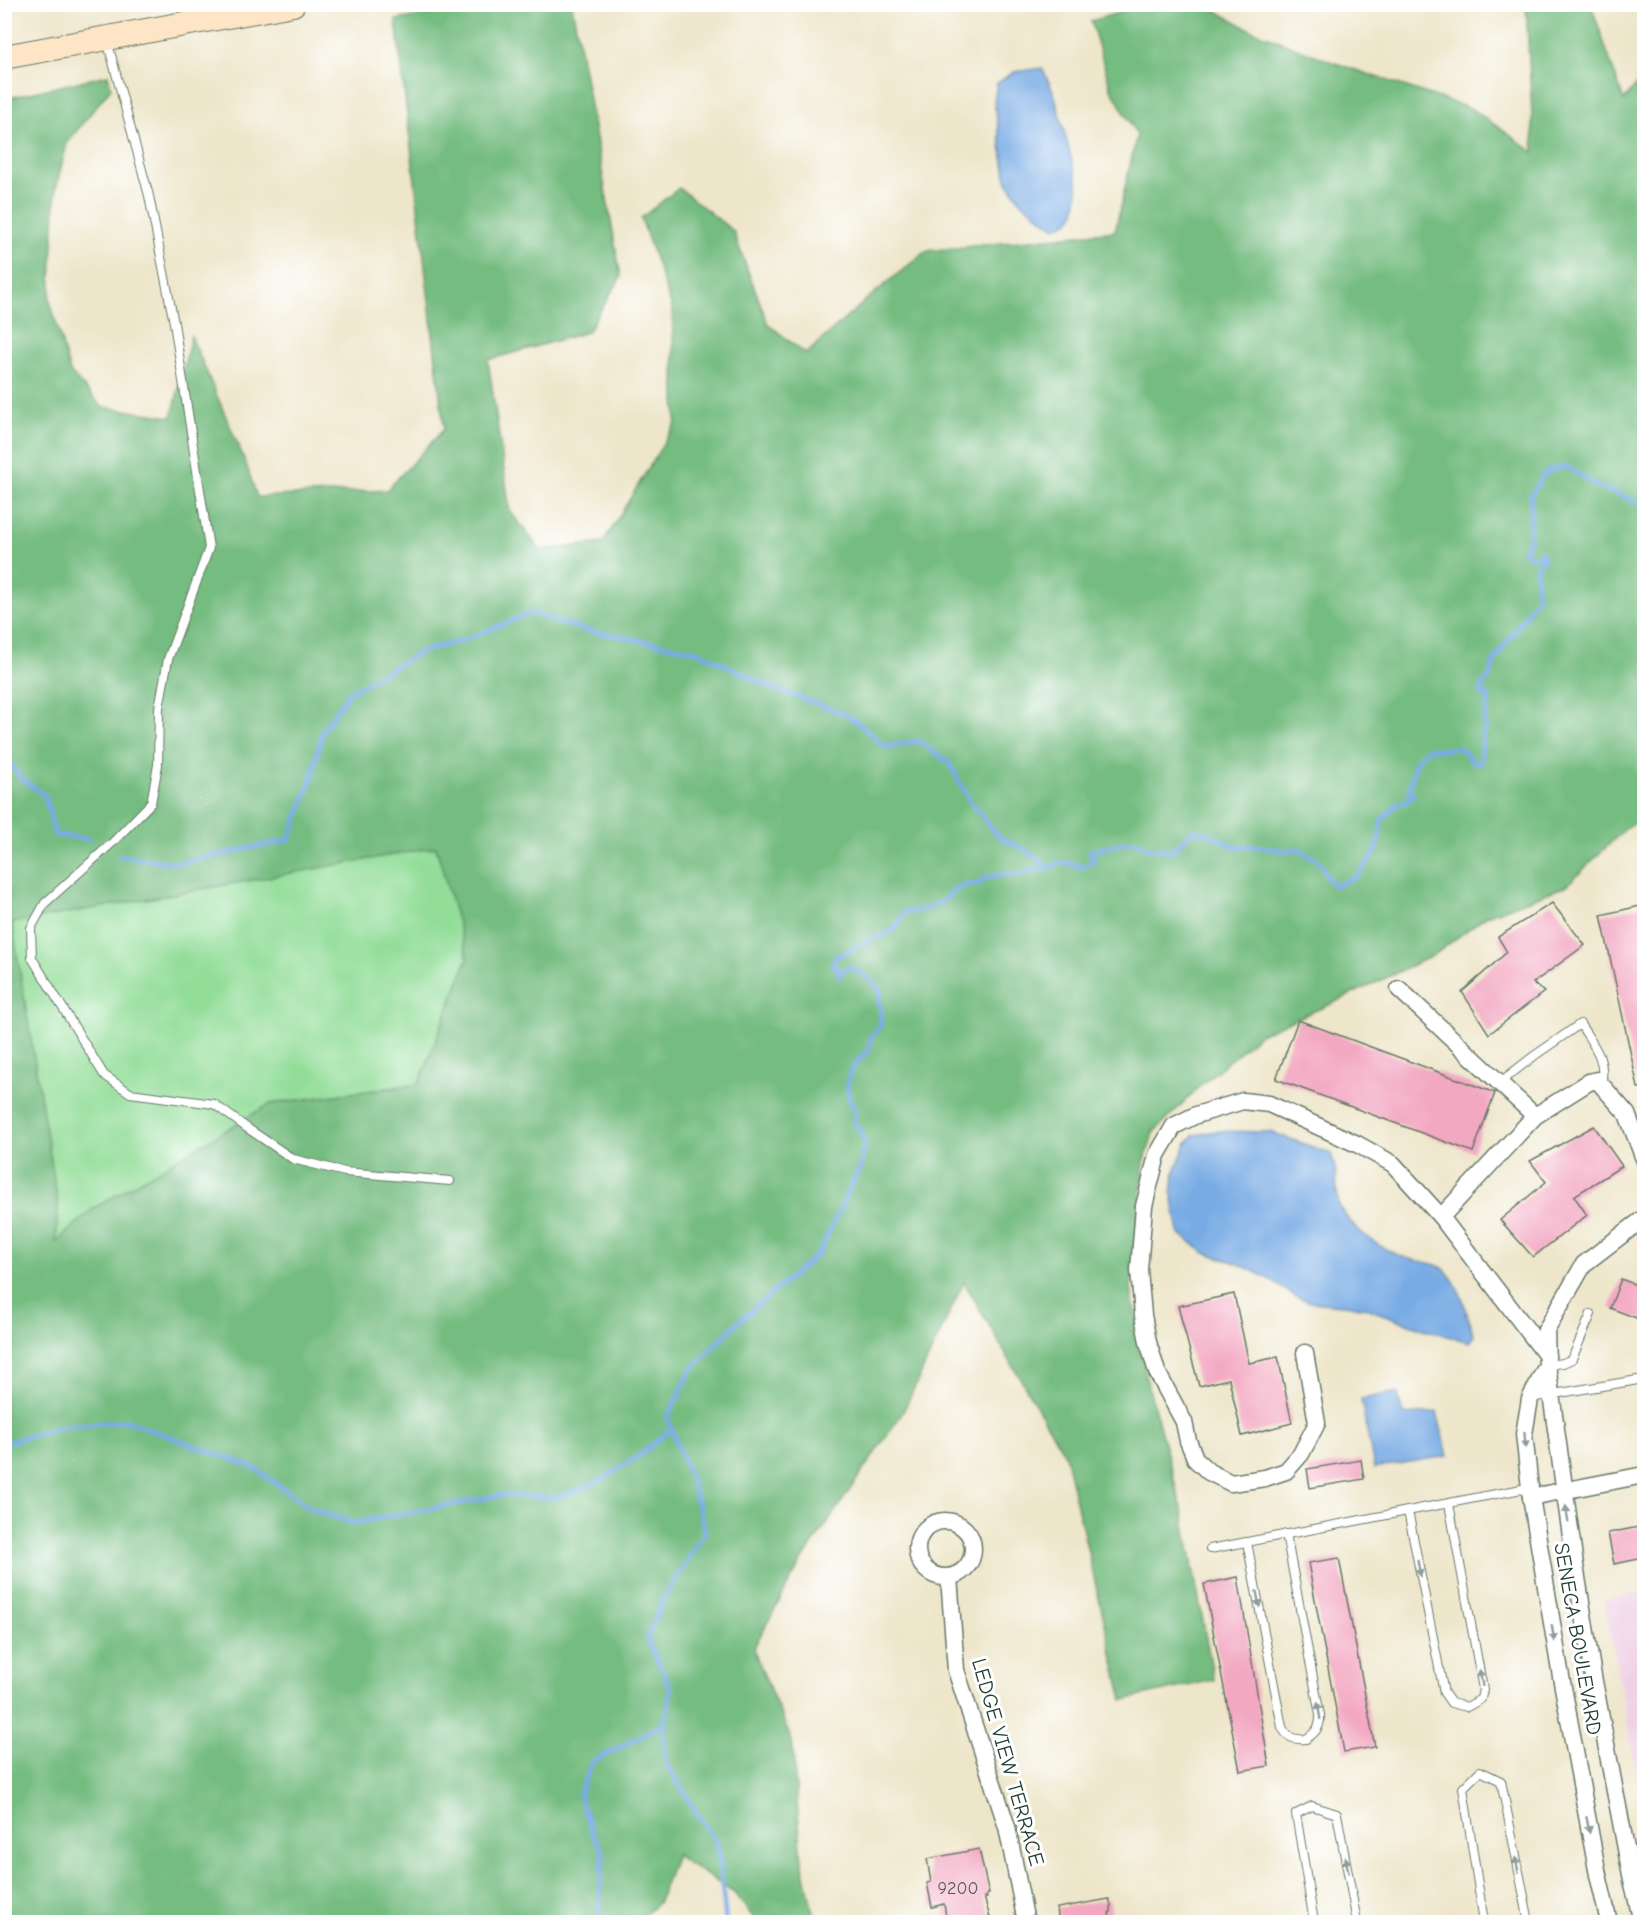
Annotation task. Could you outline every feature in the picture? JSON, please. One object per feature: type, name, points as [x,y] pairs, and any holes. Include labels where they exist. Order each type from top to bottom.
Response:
[{"type":"street","points":[[4,57],[292,4]]},
{"type":"street","points":[[1399,989],[1535,1116]]},
{"type":"street","points":[[1441,1217],[1535,1116],[1589,1082],[1596,1080],[1628,1114],[1644,1159]]},
{"type":"street","points":[[1305,1353],[1317,1422],[1301,1454],[1286,1472],[1265,1478],[1231,1483],[1209,1472],[1196,1460],[1188,1441],[1184,1422],[1157,1372],[1143,1315],[1140,1270],[1143,1206],[1157,1155],[1174,1126],[1196,1115],[1243,1101],[1269,1104],[1357,1144],[1393,1164],[1441,1217],[1547,1361]]},
{"type":"street","name":"SENECA BOULEVARD","points":[[1642,1923],[1593,1676],[1551,1395],[1546,1330],[1584,1264],[1644,1218]]},
{"type":"street","name":"SENECA BOULEVARD","points":[[1547,1361],[1530,1399],[1524,1434],[1531,1497],[1560,1671],[1609,1923]]},
{"type":"street","points":[[1531,1497],[1644,1475]]},
{"type":"street","name":"LEDGE VIEW TERRACE","points":[[949,1577],[958,1676],[1004,1816],[1026,1923]]},
{"type":"lane","points":[[107,39],[149,196],[174,323],[209,548],[168,659],[159,708],[158,765],[151,803],[112,843],[45,903],[31,928],[32,958],[104,1075],[130,1094],[214,1104],[293,1159],[345,1172],[450,1180]]},
{"type":"lane","points":[[1499,1083],[1580,1024],[1603,1061],[1604,1072],[1601,1084]]},
{"type":"lane","points":[[1547,1361],[1563,1363],[1572,1359],[1591,1314]]},
{"type":"lane","points":[[1530,1399],[1644,1379]]},
{"type":"lane","points":[[1210,1549],[1522,1490],[1531,1497]]},
{"type":"lane","points":[[1408,1511],[1444,1693],[1451,1703],[1467,1707],[1476,1704],[1483,1689],[1449,1504]]},
{"type":"lane","points":[[1247,1542],[1282,1727],[1290,1738],[1306,1739],[1321,1723],[1286,1534]]},
{"type":"lane","points":[[1484,1923],[1463,1788],[1480,1771],[1501,1781],[1529,1923]]},
{"type":"lane","points":[[1314,1923],[1296,1814],[1312,1806],[1337,1814],[1357,1923]]},
{"type":"shaded area","points":[[1644,1592],[1644,1810],[1604,1600]]},
{"type":"green space","points":[[486,5],[572,5],[621,277],[587,332],[488,360],[510,511],[540,550],[603,543],[676,423],[672,308],[641,218],[679,188],[733,231],[768,324],[806,354],[866,300],[926,251],[1115,231],[1137,135],[1111,89],[1091,21],[1145,5],[1206,5],[1251,30],[1335,63],[1472,109],[1534,152],[1526,5],[1591,5],[1624,101],[1644,74],[1644,817],[1627,827],[1566,886],[1486,916],[1434,955],[1333,1003],[1260,1034],[1201,1085],[1153,1133],[1144,1164],[1131,1288],[1147,1381],[1182,1509],[1214,1680],[1123,1700],[1065,1455],[964,1282],[903,1412],[802,1560],[753,1649],[792,1741],[802,1860],[815,1922],[757,1922],[734,1893],[676,1855],[658,1903],[636,1922],[5,1922],[4,99],[108,75],[111,88],[67,143],[56,188],[50,301],[70,372],[102,407],[172,417],[191,336],[245,461],[257,497],[387,490],[444,429],[396,20]],"holes":[[[436,847],[468,958],[419,1084],[270,1104],[94,1208],[56,1242],[58,1204],[12,923]]]},
{"type":"green space","points":[[436,847],[468,957],[419,1084],[270,1104],[94,1208],[56,1243],[58,1204],[11,923]]},
{"type":"water","points":[[1042,68],[1054,93],[1077,180],[1077,203],[1074,214],[1066,223],[1053,227],[1021,202],[1007,182],[994,102],[997,83],[1014,72]]},
{"type":"water","points":[[1217,1131],[1271,1132],[1330,1153],[1335,1167],[1339,1205],[1349,1220],[1373,1242],[1403,1257],[1444,1269],[1459,1291],[1474,1336],[1469,1342],[1426,1330],[1363,1307],[1310,1302],[1239,1264],[1203,1252],[1179,1233],[1172,1195],[1174,1173],[1186,1144],[1194,1135]]},
{"type":"water","points":[[1397,1392],[1403,1415],[1437,1412],[1448,1456],[1374,1468],[1361,1399]]},
{"type":"building","points":[[1552,903],[1585,945],[1533,983],[1544,992],[1489,1034],[1462,992],[1507,952],[1498,937]]},
{"type":"building","points":[[1644,905],[1644,1087],[1638,1088],[1601,915]]},
{"type":"building","points":[[1298,1020],[1495,1093],[1473,1152],[1276,1079]]},
{"type":"building","points":[[1594,1126],[1622,1166],[1574,1196],[1587,1215],[1533,1257],[1500,1220],[1546,1182],[1530,1161]]},
{"type":"building","points":[[1621,1279],[1644,1288],[1644,1321],[1610,1308]]},
{"type":"building","points":[[1234,1294],[1249,1363],[1278,1357],[1292,1423],[1242,1436],[1229,1379],[1199,1386],[1178,1306]]},
{"type":"building","points":[[1361,1460],[1364,1479],[1310,1488],[1307,1469]]},
{"type":"building","points":[[1644,1526],[1644,1558],[1614,1564],[1608,1533]]},
{"type":"building","points":[[1339,1558],[1375,1747],[1344,1752],[1308,1563]]},
{"type":"building","points":[[1238,1577],[1269,1766],[1240,1771],[1204,1584]]},
{"type":"building","points":[[979,1849],[989,1894],[986,1895],[987,1898],[984,1897],[991,1921],[947,1923],[944,1904],[932,1907],[927,1883],[931,1882],[927,1859]]},
{"type":"building","points":[[1109,1899],[1111,1923],[1059,1923],[1057,1908]]},
{"type":"waterway","points":[[726,1922],[718,1847],[666,1763],[663,1734],[671,1689],[647,1639],[662,1601],[705,1532],[691,1480],[667,1418],[692,1369],[735,1325],[819,1253],[862,1163],[862,1151],[865,1145],[860,1130],[854,1125],[855,1108],[852,1107],[847,1088],[849,1074],[870,1048],[870,1038],[880,1026],[881,1007],[878,1003],[881,992],[866,977],[852,968],[848,968],[840,973],[839,973],[840,977],[839,970],[832,965],[837,956],[892,931],[897,927],[904,911],[919,910],[938,904],[960,886],[980,883],[985,878],[998,875],[1025,874],[1030,870],[1051,868],[1058,863],[1082,867],[1095,860],[1089,852],[1126,842],[1136,842],[1152,849],[1172,852],[1193,830],[1209,834],[1234,847],[1253,846],[1287,851],[1300,849],[1320,863],[1328,878],[1336,886],[1357,876],[1377,850],[1382,819],[1399,803],[1408,801],[1414,795],[1409,792],[1416,760],[1429,748],[1440,750],[1460,748],[1473,762],[1481,763],[1482,737],[1486,729],[1484,722],[1489,699],[1486,694],[1482,695],[1483,683],[1490,676],[1494,661],[1537,598],[1536,568],[1544,558],[1541,551],[1541,557],[1531,557],[1524,551],[1530,538],[1530,514],[1532,512],[1530,497],[1542,477],[1548,471],[1567,467],[1590,483],[1644,505]]},
{"type":"waterway","points":[[120,856],[178,863],[289,840],[312,778],[322,732],[348,693],[422,651],[464,640],[531,613],[585,630],[697,651],[773,688],[848,715],[886,747],[919,741],[949,763],[971,803],[999,837],[1022,848],[1051,868]]},
{"type":"waterway","points":[[4,756],[21,778],[45,796],[55,835],[89,839]]},
{"type":"waterway","points":[[4,1443],[63,1427],[127,1421],[253,1467],[314,1510],[354,1523],[502,1495],[556,1498],[598,1482],[639,1456],[671,1429]]},
{"type":"waterway","points":[[600,1922],[603,1852],[592,1833],[579,1795],[592,1762],[665,1723]]}]
